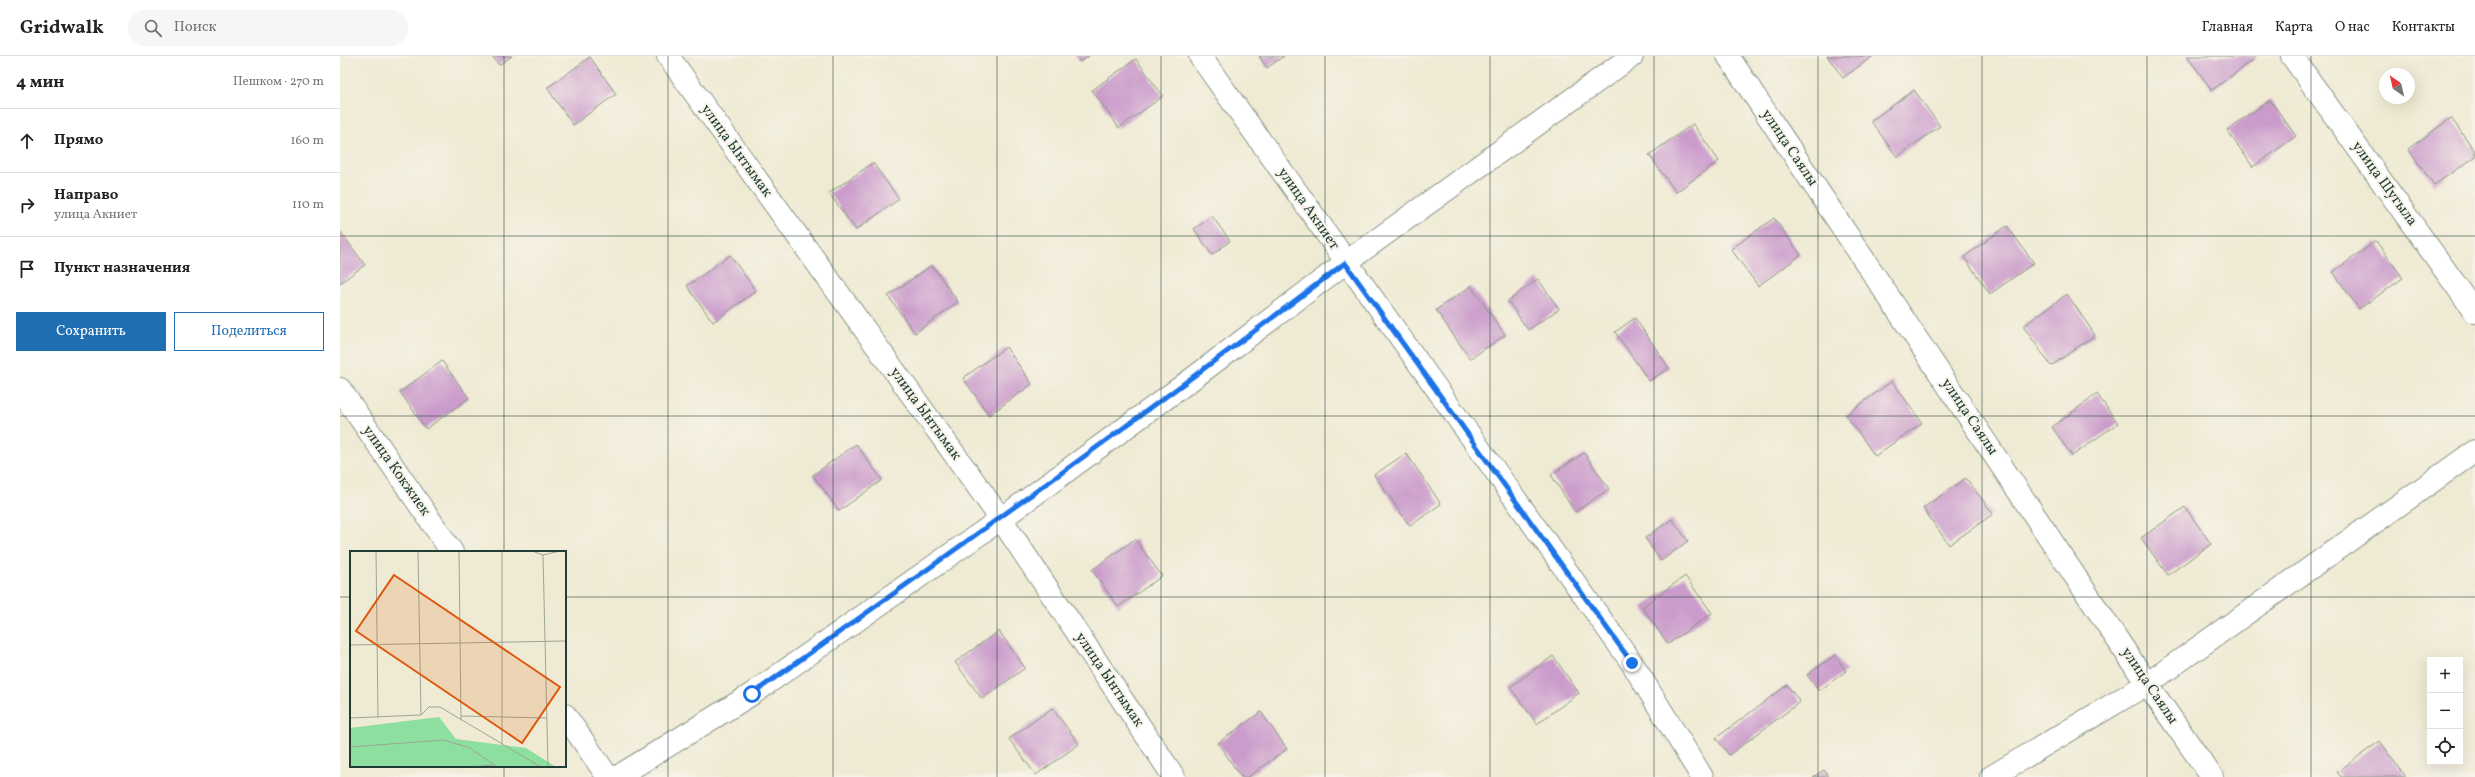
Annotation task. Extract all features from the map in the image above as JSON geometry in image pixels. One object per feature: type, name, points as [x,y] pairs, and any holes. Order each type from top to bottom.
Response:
[{"type":"street","name":"улица Ынтымак","points":[[668,56],[1001,519],[1174,777]]},
{"type":"street","name":"улица Акниет","points":[[1200,56],[1345,263],[1632,663],[1702,777]]},
{"type":"street","points":[[617,777],[752,694],[1001,519],[1192,379],[1345,263],[1632,56]]},
{"type":"street","name":"улица Саялы","points":[[1728,56],[2147,684],[2212,777]]},
{"type":"street","name":"улица Шугыла","points":[[2292,56],[2475,312]]},
{"type":"street","name":"улица Кокжиек","points":[[340,389],[451,551]]},
{"type":"street","points":[[1991,777],[2147,684],[2475,452]]},
{"type":"street","points":[[566,716],[608,777]]},
{"type":"building","points":[[492,56],[512,56],[499,65]]},
{"type":"building","points":[[1076,56],[1089,56],[1080,62]]},
{"type":"building","points":[[1259,56],[1284,56],[1267,68]]},
{"type":"building","points":[[1827,56],[1873,56],[1843,78]]},
{"type":"building","points":[[2187,56],[2253,56],[2255,59],[2212,90]]},
{"type":"building","points":[[590,57],[616,94],[573,125],[547,88]]},
{"type":"building","points":[[1136,59],[1163,96],[1119,128],[1092,90]]},
{"type":"building","points":[[1914,90],[1940,126],[1897,157],[1871,121]]},
{"type":"building","points":[[2270,100],[2296,136],[2253,167],[2227,130]]},
{"type":"building","points":[[2451,118],[2475,151],[2475,157],[2434,185],[2408,149]]},
{"type":"building","points":[[1693,124],[1719,161],[1676,192],[1649,155]]},
{"type":"building","points":[[873,163],[899,199],[856,230],[829,193]]},
{"type":"building","points":[[1212,216],[1230,241],[1212,255],[1194,229]]},
{"type":"building","points":[[1774,218],[1801,255],[1758,286],[1731,249]]},
{"type":"building","points":[[2007,226],[2034,263],[1990,294],[1964,257]]},
{"type":"building","points":[[340,231],[365,265],[340,283]]},
{"type":"building","points":[[2376,241],[2403,278],[2359,309],[2333,272]]},
{"type":"building","points":[[730,255],[756,291],[713,322],[687,286]]},
{"type":"building","points":[[932,265],[958,302],[915,333],[888,296]]},
{"type":"building","points":[[1538,279],[1559,309],[1528,330],[1508,301]]},
{"type":"building","points":[[1471,286],[1505,335],[1470,359],[1436,310]]},
{"type":"building","points":[[2067,294],[2095,335],[2051,366],[2023,326]]},
{"type":"building","points":[[1635,318],[1669,368],[1649,381],[1615,332]]},
{"type":"building","points":[[1006,347],[1032,384],[989,415],[963,378]]},
{"type":"building","points":[[442,361],[469,398],[426,429],[400,392]]},
{"type":"building","points":[[1892,381],[1922,423],[1875,456],[1846,415]]},
{"type":"building","points":[[2097,394],[2118,423],[2072,456],[2052,427]]},
{"type":"building","points":[[856,444],[882,480],[839,511],[813,475]]},
{"type":"building","points":[[1406,453],[1441,504],[1410,526],[1374,475]]},
{"type":"building","points":[[1584,453],[1609,489],[1575,512],[1551,475]]},
{"type":"building","points":[[1966,478],[1993,514],[1949,545],[1923,508]]},
{"type":"building","points":[[2185,507],[2211,544],[2168,575],[2141,538]]},
{"type":"building","points":[[1672,519],[1688,541],[1661,561],[1645,538]]},
{"type":"building","points":[[1135,539],[1162,576],[1118,607],[1092,570]]},
{"type":"building","points":[[1685,576],[1712,613],[1668,644],[1642,607]]},
{"type":"building","points":[[999,631],[1025,668],[982,699],[955,662]]},
{"type":"building","points":[[1835,655],[1846,671],[1819,691],[1807,675]]},
{"type":"building","points":[[1553,656],[1579,693],[1537,724],[1510,687]]},
{"type":"building","points":[[1787,685],[1800,702],[1729,755],[1716,738]]},
{"type":"building","points":[[1052,708],[1079,744],[1036,775],[1009,739]]},
{"type":"building","points":[[1261,712],[1287,749],[1248,777],[1241,777],[1218,743]]},
{"type":"building","points":[[2380,741],[2406,777],[2341,777],[2337,772]]},
{"type":"building","points":[[1824,770],[1829,777],[1813,777]]},
{"type":"route","points":[[752,694],[1001,519],[1192,379],[1345,263],[1632,663]]}]
